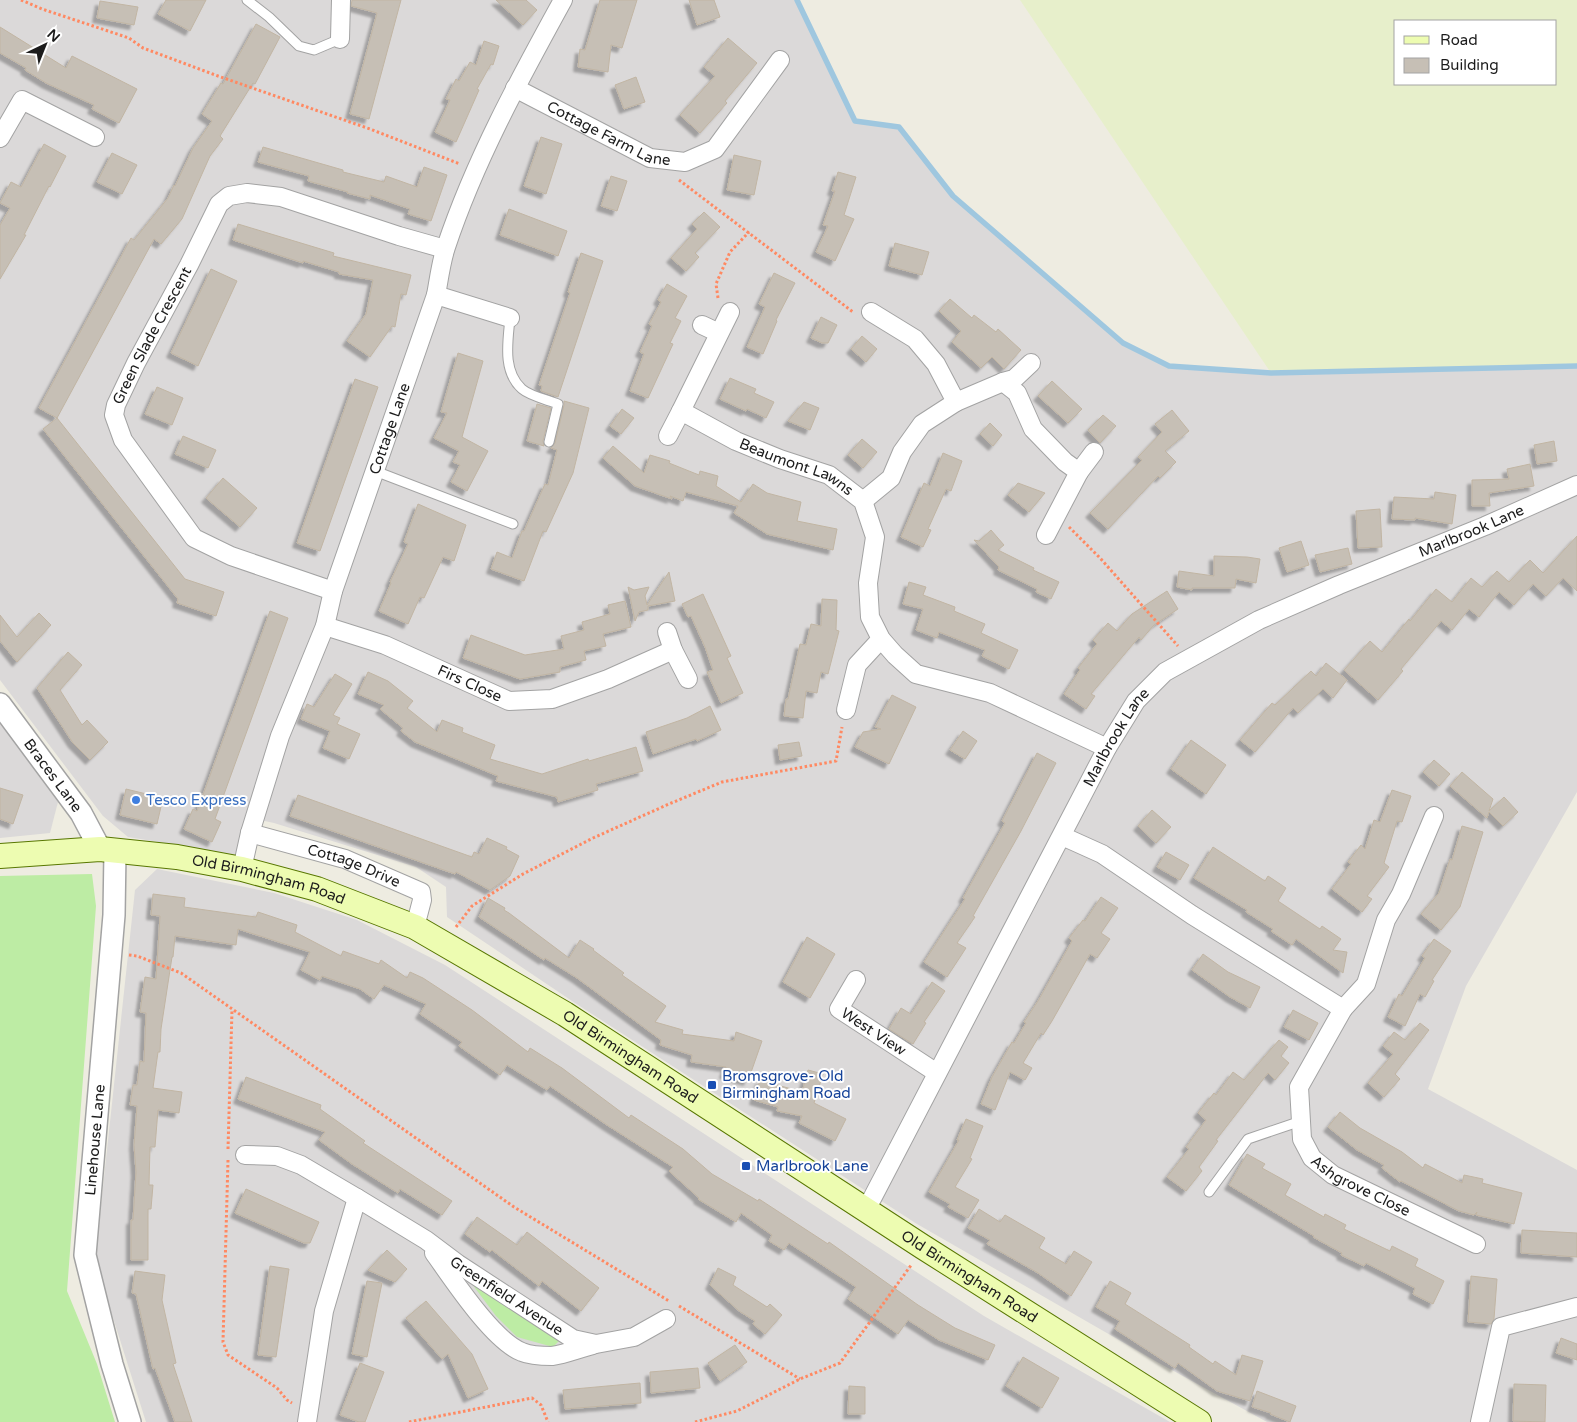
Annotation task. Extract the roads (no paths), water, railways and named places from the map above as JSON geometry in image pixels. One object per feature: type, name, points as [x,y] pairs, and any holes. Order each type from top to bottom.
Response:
[{"type":"main road","name":"Old Birmingham Road","points":[[0,856],[108,850],[177,857],[242,869],[317,889],[415,927],[564,1014],[923,1247],[1199,1422]]},
{"type":"street","points":[[340,39],[341,0]]},
{"type":"street","name":"Cottage Lane","points":[[242,869],[250,833],[280,736],[325,626],[333,591],[436,295],[445,249],[475,169],[515,88],[563,0]]},
{"type":"street","name":"Cottage Farm Lane","points":[[515,88],[650,158],[684,162],[715,149],[780,60]]},
{"type":"street","points":[[0,138],[22,100],[95,137]]},
{"type":"street","name":"Green Slade Crescent","points":[[333,591],[231,556],[194,538],[124,440],[114,415],[116,405],[219,204],[229,196],[247,193],[281,197],[399,236],[445,249]]},
{"type":"street","points":[[436,295],[510,318]]},
{"type":"street","points":[[668,436],[730,312]]},
{"type":"street","points":[[871,312],[915,339],[936,364],[956,402]]},
{"type":"street","points":[[702,325],[719,333]]},
{"type":"street","points":[[863,501],[891,478],[902,452],[922,424],[956,402],[1014,379],[1031,363]]},
{"type":"street","points":[[1003,382],[1016,393],[1033,429],[1066,462],[1079,472]]},
{"type":"street","name":"Beaumont Lawns","points":[[681,411],[736,440],[829,475],[863,501],[875,538],[868,582],[870,617],[882,639],[895,655],[916,674],[990,694],[1107,748]]},
{"type":"street","points":[[1046,535],[1079,472],[1094,452]]},
{"type":"street","name":"Marlbrook Lane","points":[[866,1210],[1107,748],[1136,701],[1165,672],[1188,661],[1259,620],[1339,585],[1485,526],[1577,485]]},
{"type":"street","name":"Firs Close","points":[[325,626],[385,645],[509,701],[552,699],[608,679],[673,650]]},
{"type":"street","points":[[667,632],[673,650],[688,679]]},
{"type":"street","points":[[846,710],[857,665],[882,639]]},
{"type":"street","name":"Braces Lane","points":[[0,704],[108,850]]},
{"type":"street","name":"Ashgrove Close","points":[[1434,816],[1401,894],[1386,920],[1366,984],[1343,1010],[1299,1087],[1302,1139],[1312,1158],[1333,1175],[1476,1244]]},
{"type":"street","name":"Cottage Drive","points":[[250,833],[345,859],[421,892],[422,900],[415,927]]},
{"type":"street","points":[[1062,836],[1102,854],[1192,915],[1343,1010]]},
{"type":"street","name":"Linehouse Lane","points":[[108,850],[114,915],[86,1255],[112,1364],[130,1422]]},
{"type":"street","name":"West View","points":[[856,980],[839,1009],[937,1073]]},
{"type":"street","name":"Greenfield Avenue","points":[[245,1155],[277,1156],[301,1165],[426,1240],[458,1264],[573,1339],[596,1344],[634,1337],[666,1319]]},
{"type":"street","points":[[308,1418],[324,1311],[358,1198]]},
{"type":"street","points":[[426,1240],[458,1288],[487,1323],[503,1340],[522,1352],[552,1356],[596,1344]]},
{"type":"street","points":[[1480,1422],[1501,1327],[1577,1307]]},
{"type":"lane","points":[[247,0],[269,17],[299,46],[314,50],[340,39]]},
{"type":"lane","points":[[510,318],[508,351],[511,375],[523,390],[558,404],[549,442]]},
{"type":"lane","points":[[375,471],[513,524]]},
{"type":"lane","points":[[1209,1192],[1248,1139],[1301,1121]]},
{"type":"waterway","points":[[797,0],[855,121],[899,127],[953,196],[1123,343],[1169,366],[1271,373],[1577,366]]},
{"type":"place","name":"Tesco Express","points":[[136,800]]},
{"type":"place","name":"Bromsgrove- Old Birmingham Road","points":[[712,1085]]},
{"type":"place","name":"Marlbrook Lane","points":[[746,1166]]}]
